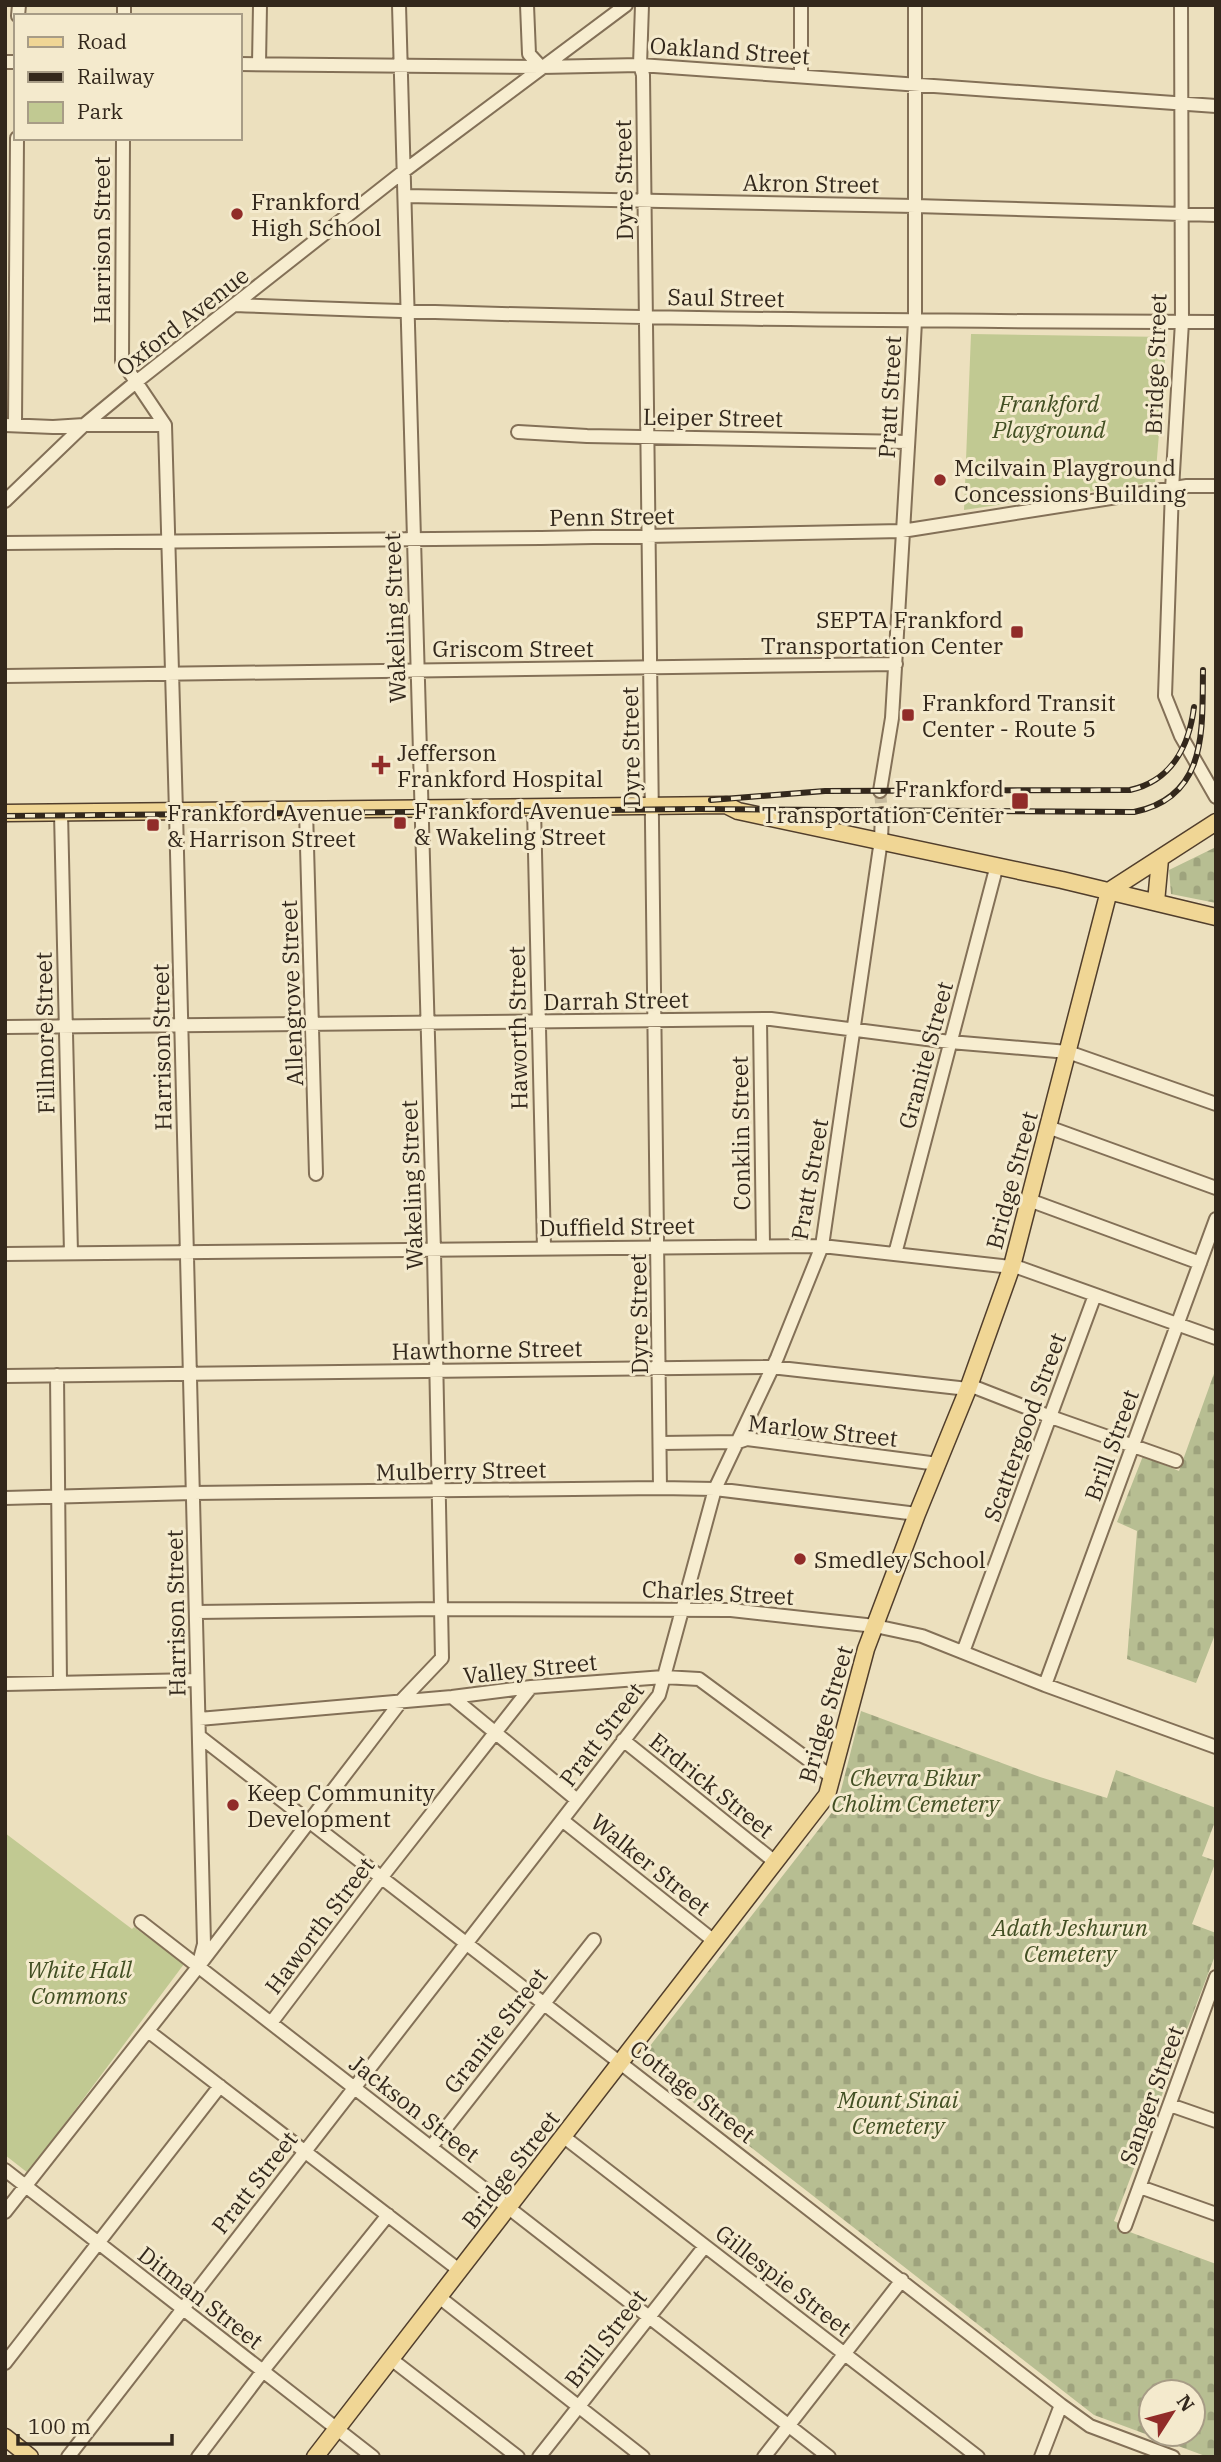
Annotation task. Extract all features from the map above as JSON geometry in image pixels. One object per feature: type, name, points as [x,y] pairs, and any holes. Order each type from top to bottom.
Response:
[{"type":"main road","points":[[5,813],[726,805],[738,811],[881,840],[1216,917]]},
{"type":"main road","points":[[1109,891],[1216,822]]},
{"type":"main road","points":[[1156,902],[1160,859]]},
{"type":"main road","name":"Bridge Street","points":[[315,2457],[827,1795],[849,1706],[875,1626],[1012,1266],[1109,891]]},
{"type":"main road","points":[[5,2437],[30,2457]]},
{"type":"street","points":[[259,64],[260,5]]},
{"type":"street","name":"Wakeling Street","points":[[5,2212],[198,1967],[402,1700],[442,1658],[434,1251],[399,5]]},
{"type":"street","points":[[527,5],[529,54],[541,67]]},
{"type":"street","name":"Oxford Avenue","points":[[5,500],[84,425],[136,382],[404,171],[626,5]]},
{"type":"street","name":"Dyre Street","points":[[642,5],[640,65],[643,75],[645,201],[660,1488]]},
{"type":"street","points":[[801,5],[801,76]]},
{"type":"street","name":"Pratt Street","points":[[880,791],[892,718],[915,321],[915,5]]},
{"type":"street","name":"Bridge Street","points":[[1181,5],[1182,322],[1172,489],[1165,696],[1181,736],[1216,797]]},
{"type":"street","name":"Oakland Street","points":[[242,64],[541,67],[640,65],[1216,106]]},
{"type":"street","points":[[17,140],[10,425],[53,428],[84,425],[164,425]]},
{"type":"street","name":"Harrison Street","points":[[123,140],[122,361],[164,425],[204,1944],[198,1967]]},
{"type":"street","name":"Akron Street","points":[[405,196],[1216,215]]},
{"type":"street","name":"Saul Street","points":[[236,305],[407,312],[915,321],[1216,322]]},
{"type":"street","name":"Leiper Street","points":[[519,432],[908,442]]},
{"type":"street","name":"Penn Street","points":[[5,543],[902,531],[1187,486],[1216,486]]},
{"type":"street","name":"Griscom Street","points":[[5,676],[896,664]]},
{"type":"street","name":"Haworth Street","points":[[534,808],[544,1248]]},
{"type":"street","name":"Allengrove Street","points":[[306,810],[316,1174]]},
{"type":"street","name":"Fillmore Street","points":[[61,813],[71,1253]]},
{"type":"street","name":"Pratt Street","points":[[68,2457],[659,1695],[715,1489],[777,1358],[822,1245],[881,840],[882,814]]},
{"type":"street","name":"Granite Street","points":[[895,1254],[997,866]]},
{"type":"street","name":"Darrah Street","points":[[5,1027],[313,1026],[772,1019],[950,1042],[1068,1052],[1216,1104]]},
{"type":"street","name":"Conklin Street","points":[[760,1020],[763,1245]]},
{"type":"street","points":[[1048,1127],[1216,1188]]},
{"type":"street","points":[[1029,1200],[1200,1263]]},
{"type":"street","name":"Brill Street","points":[[1045,1685],[1216,1219]]},
{"type":"street","name":"Duffield Street","points":[[5,1254],[822,1245],[1012,1266],[1216,1338]]},
{"type":"street","name":"Scattergood Street","points":[[964,1653],[1095,1295]]},
{"type":"street","name":"Hawthorne Street","points":[[5,1376],[771,1367],[968,1387],[1177,1461]]},
{"type":"street","points":[[57,1375],[60,1683]]},
{"type":"street","name":"Marlow Street","points":[[661,1443],[737,1442],[747,1439],[938,1464]]},
{"type":"street","name":"Mulberry Street","points":[[5,1498],[193,1493],[660,1488],[715,1489],[916,1514]]},
{"type":"street","name":"Charles Street","points":[[196,1612],[684,1609],[731,1610],[875,1626],[922,1636],[1045,1685],[1216,1747]]},
{"type":"street","name":"Valley Street","points":[[199,1719],[452,1697],[531,1687],[664,1677],[699,1679],[833,1778]]},
{"type":"street","points":[[5,1684],[196,1680]]},
{"type":"street","name":"Haworth Street","points":[[271,2023],[531,1687]]},
{"type":"street","name":"Walker Street","points":[[452,1697],[578,1800]]},
{"type":"street","name":"Cottage Street","points":[[199,1736],[1061,2405],[1090,2426],[1173,2457]]},
{"type":"street","name":"Erdrick Street","points":[[623,1740],[775,1861]]},
{"type":"street","name":"Walker Street","points":[[562,1820],[714,1941]]},
{"type":"street","name":"Jackson Street","points":[[141,1922],[829,2457]]},
{"type":"street","name":"Granite Street","points":[[431,2147],[594,1940]]},
{"type":"street","name":"Sanger Street","points":[[1125,2226],[1216,1977]]},
{"type":"street","points":[[1201,2016],[1216,2021]]},
{"type":"street","points":[[148,2031],[459,2270]]},
{"type":"street","points":[[5,2363],[220,2086]]},
{"type":"street","points":[[1170,2105],[1216,2121]]},
{"type":"street","name":"Gillespie Street","points":[[564,2137],[978,2457]]},
{"type":"street","name":"Ditman Street","points":[[5,2170],[373,2457]]},
{"type":"street","points":[[1140,2187],[1216,2214]]},
{"type":"street","points":[[198,2457],[388,2215]]},
{"type":"street","name":"Brill Street","points":[[539,2457],[705,2246]]},
{"type":"street","points":[[764,2457],[902,2280]]},
{"type":"street","points":[[439,2297],[643,2457]]},
{"type":"street","points":[[391,2358],[518,2457]]},
{"type":"street","points":[[1041,2457],[1061,2405]]},
{"type":"green space","name":"Frankford Playground","points":[[971,334],[1167,337],[1155,482],[964,510]]},
{"type":"green space","points":[[1216,847],[1216,903],[1171,894],[1169,870]]},
{"type":"green space","points":[[1216,1368],[1216,1632],[1196,1683],[1127,1659],[1137,1531],[1117,1522],[1143,1456],[1179,1471]]},
{"type":"green space","points":[[861,1711],[1040,1777],[1107,1798],[1116,1770],[1216,1808],[1216,1819],[1202,1856],[1216,1861],[1192,1924],[1216,1933],[1216,1953],[1114,2221],[1123,2225],[1119,2228],[1216,2264],[1216,2457],[1208,2457],[1184,2448],[1207,2448],[1207,2378],[1137,2378],[1137,2431],[1094,2415],[639,2060],[837,1806]]},
{"type":"green space","name":"White Hall Commons","points":[[5,1833],[132,1929],[134,1927],[184,1964],[28,2173],[5,2155]]},
{"type":"tunnel","points":[[880,791],[882,814]]},
{"type":"railway","points":[[5,816],[699,809],[1134,812],[1158,804],[1176,792],[1188,776],[1196,758],[1200,737],[1203,670]]},
{"type":"railway","points":[[711,800],[825,791],[1130,790],[1157,779],[1176,760],[1188,736],[1194,707]]},
{"type":"place","name":"Frankford High School","points":[[237,214]]},
{"type":"place","name":"Mcilvain Playground Concessions Building","points":[[940,480]]},
{"type":"place","name":"SEPTA Frankford Transportation Center","points":[[1017,632]]},
{"type":"place","name":"Frankford Transit Center - Route 5","points":[[908,715]]},
{"type":"place","name":"Jefferson Frankford Hospital","points":[[381,765]]},
{"type":"place","name":"Frankford Transportation Center","points":[[1020,801]]},
{"type":"place","name":"Frankford Avenue & Wakeling Street","points":[[400,823]]},
{"type":"place","name":"Frankford Avenue & Harrison Street","points":[[153,825]]},
{"type":"place","name":"Smedley School","points":[[800,1559]]},
{"type":"place","name":"Keep Community Development","points":[[233,1805]]},
{"type":"park label","name":"Chevra Bikur Cholim Cemetery","points":[[915,1790]]},
{"type":"park label","name":"Adath Jeshurun Cemetery","points":[[1070,1940]]},
{"type":"park label","name":"Mount Sinai Cemetery","points":[[898,2112]]}]
